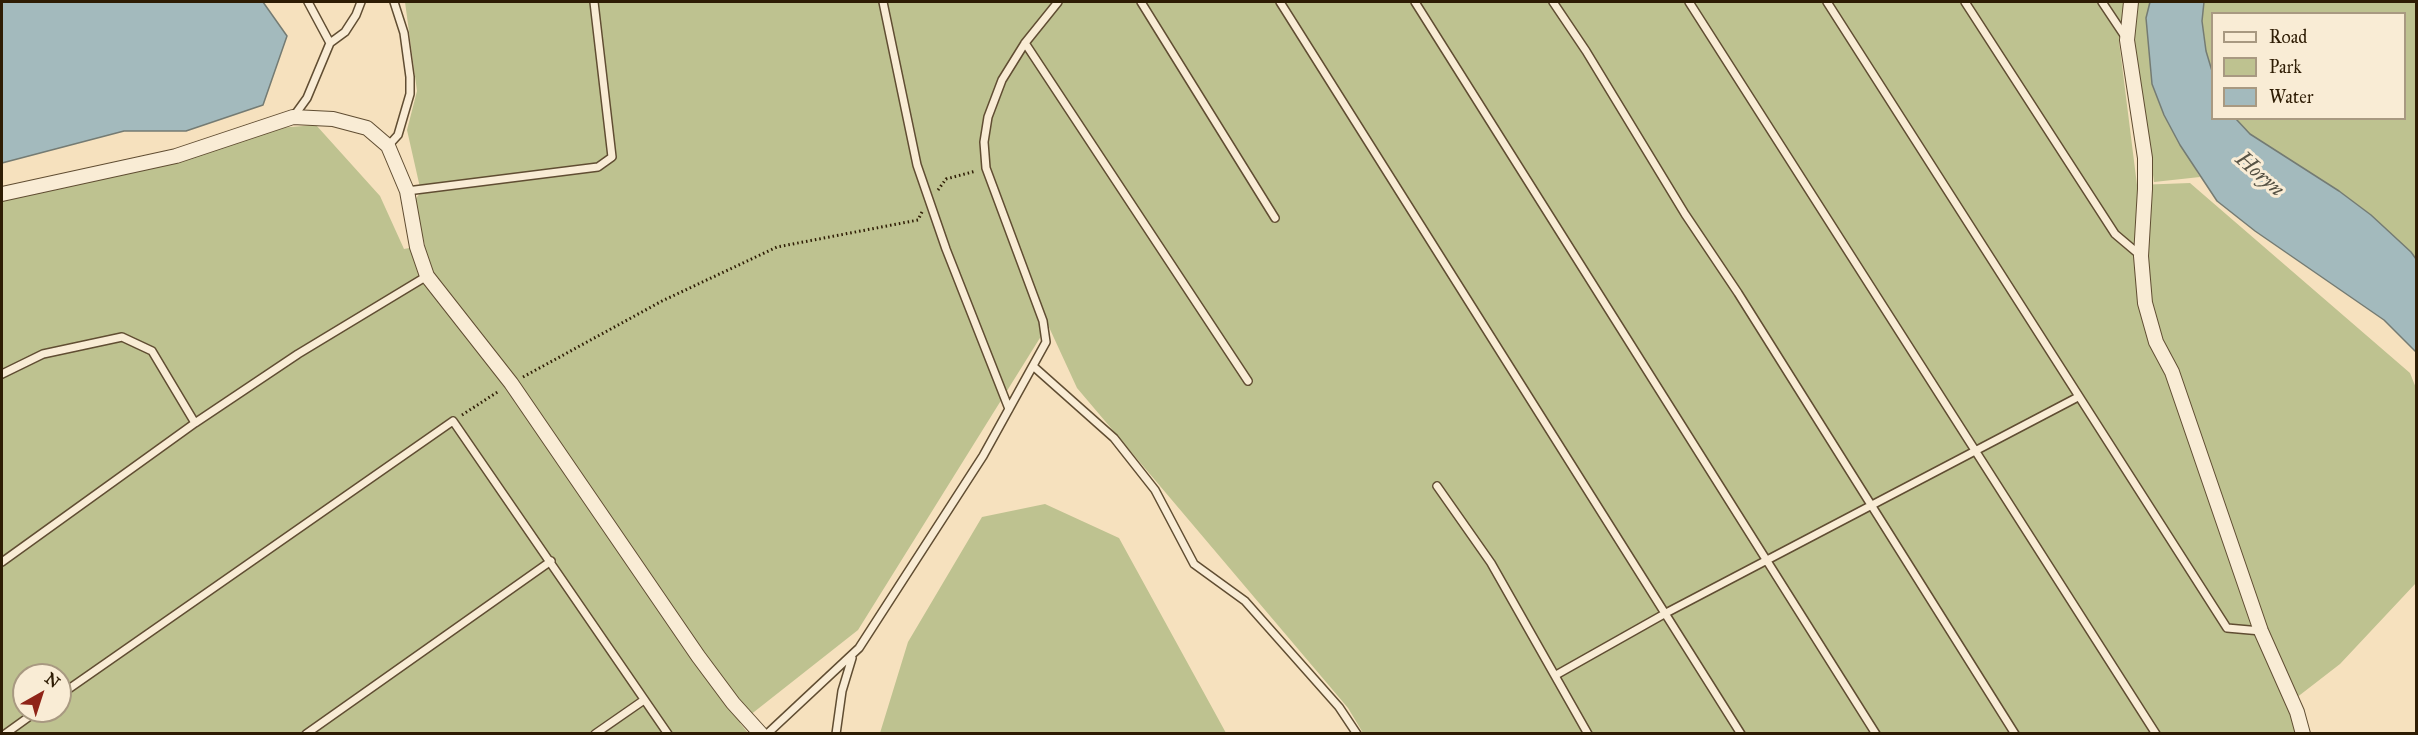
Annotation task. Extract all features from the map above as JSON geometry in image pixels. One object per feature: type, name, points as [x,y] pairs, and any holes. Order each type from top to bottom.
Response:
[{"type":"street","points":[[2131,2],[2127,40],[2145,158],[2141,256],[2145,303],[2156,342],[2172,372],[2261,631],[2297,712],[2303,734]]},
{"type":"street","points":[[2,194],[176,156],[294,117],[333,119],[367,128],[388,146],[407,191],[417,247],[427,276],[511,383],[698,656],[733,703],[761,734]]},
{"type":"lane","points":[[308,2],[330,43]]},
{"type":"lane","points":[[294,117],[307,98],[330,43],[345,32],[361,2]]},
{"type":"lane","points":[[388,146],[398,135],[410,94],[404,33],[394,2]]},
{"type":"lane","points":[[407,191],[598,167],[612,157],[594,2]]},
{"type":"lane","points":[[883,2],[917,165],[946,249],[1009,409]]},
{"type":"lane","points":[[767,734],[852,656],[983,456],[1046,342],[1044,321],[986,168],[984,142],[988,117],[1002,80],[1025,43],[1059,2]]},
{"type":"lane","points":[[1141,2],[1275,218]]},
{"type":"lane","points":[[1280,2],[1741,734]]},
{"type":"lane","points":[[1415,2],[1769,560],[1876,734]]},
{"type":"lane","points":[[1553,2],[2015,734]]},
{"type":"lane","points":[[1689,2],[2156,734]]},
{"type":"lane","points":[[1827,2],[2227,628],[2261,631]]},
{"type":"lane","points":[[1965,2],[2115,234],[2141,256]]},
{"type":"lane","points":[[2102,2],[2127,40]]},
{"type":"lane","points":[[1025,43],[1248,381]]},
{"type":"lane","points":[[2,562],[195,423],[298,354],[427,276]]},
{"type":"lane","points":[[2,374],[43,354],[123,337],[152,351],[195,423]]},
{"type":"lane","points":[[1034,366],[1114,438],[1155,490],[1194,564],[1245,601],[1339,707],[1357,734]]},
{"type":"lane","points":[[1556,675],[1666,613],[2078,397]]},
{"type":"lane","points":[[72,687],[453,422],[551,561],[668,734]]},
{"type":"lane","points":[[1437,486],[1491,563],[1588,734]]},
{"type":"lane","points":[[306,734],[551,561]]},
{"type":"lane","points":[[836,734],[842,691],[852,656]]},
{"type":"lane","points":[[595,734],[644,700]]},
{"type":"lane","points":[[5,734],[20,723]]},
{"type":"path","points":[[453,422],[511,383],[662,301],[777,247],[918,220],[929,200],[946,179],[986,168]]},
{"type":"green space","points":[[405,2],[2125,2],[2119,41],[2137,185],[2190,183],[2410,373],[2416,388],[2416,583],[2340,664],[2287,705],[2296,733],[1363,733],[1348,708],[1077,388],[1048,325],[858,630],[740,723],[748,733],[2,733],[2,201],[178,163],[278,128],[316,125],[380,196],[404,249],[425,245],[413,202],[421,192],[407,130],[417,91]]},
{"type":"green space","points":[[2138,2],[2150,2],[2146,18],[2152,84],[2164,115],[2200,177],[2154,182],[2134,39]]},
{"type":"green space","points":[[2204,2],[2416,2],[2416,259],[2371,215],[2339,191],[2249,134],[2237,120],[2406,120],[2406,12],[2211,12],[2211,68],[2202,21]]},
{"type":"green space","points":[[1045,504],[1119,538],[1226,733],[880,733],[908,642],[982,517]]},
{"type":"water","points":[[2,2],[263,2],[287,36],[263,105],[186,131],[124,131],[2,163]]},
{"type":"water","name":"Horyn","points":[[2150,2],[2204,2],[2202,21],[2211,68],[2211,120],[2237,120],[2250,134],[2339,191],[2371,215],[2411,252],[2416,259],[2416,352],[2384,320],[2255,231],[2217,201],[2180,145],[2164,115],[2152,84],[2146,18]]}]
